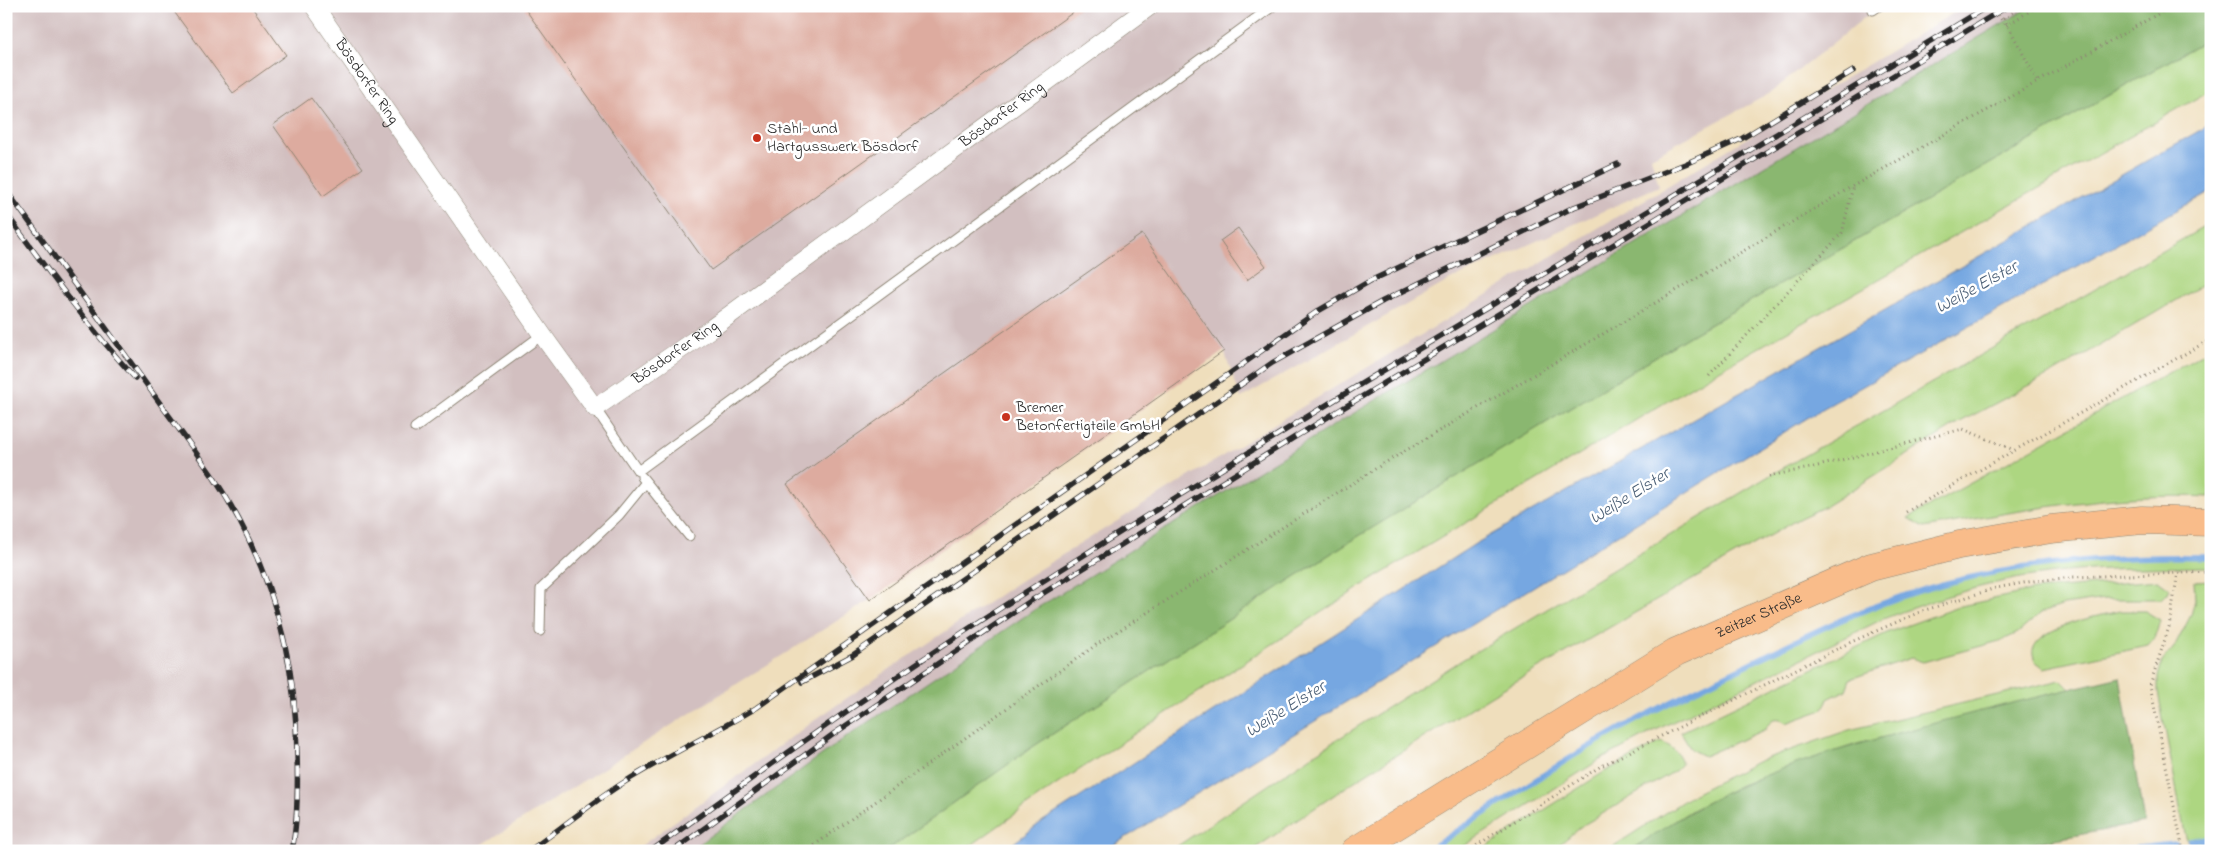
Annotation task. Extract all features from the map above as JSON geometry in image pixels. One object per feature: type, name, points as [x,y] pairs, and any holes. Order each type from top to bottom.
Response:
[{"type":"main road","name":"Zeitzer Straße","points":[[1355,851],[1676,652],[1870,567],[1959,545],[2051,529],[2142,520],[2211,522]]},
{"type":"street","name":"Bösdorfer Ring","points":[[314,6],[542,335],[596,408],[712,328],[1150,6]]},
{"type":"lane","points":[[638,472],[1273,6]]},
{"type":"lane","points":[[415,428],[542,335]]},
{"type":"lane","points":[[596,408],[638,472],[689,536]]},
{"type":"lane","points":[[540,631],[541,589],[619,515],[646,482]]},
{"type":"path","points":[[1993,6],[2005,26],[2038,6]]},
{"type":"path","points":[[806,851],[1096,645],[1383,464],[1853,186],[2172,6]]},
{"type":"path","points":[[2017,10],[2004,18],[2038,82]]},
{"type":"path","points":[[1709,376],[1842,233],[1853,186]]},
{"type":"path","points":[[1906,512],[2211,339]]},
{"type":"path","points":[[1769,476],[1810,468],[1963,429],[2015,450]]},
{"type":"path","points":[[2178,572],[2169,627],[2150,685],[2183,851]]},
{"type":"path","points":[[1468,851],[1601,766],[1842,646],[1958,598],[2034,581],[2073,577],[2211,572]]},
{"type":"shaded area","points":[[6,6],[1879,6],[1769,94],[1651,157],[1659,186],[1450,280],[1241,398],[1224,351],[870,600],[472,851],[6,851]]},
{"type":"shaded area","points":[[1965,6],[2031,6],[1301,445],[1034,610],[841,741],[689,851],[634,851],[822,715],[1017,583],[1284,418]]},
{"type":"green space","points":[[2031,6],[2211,6],[2211,37],[1686,338],[1344,545],[1031,748],[886,851],[689,851],[841,741],[1034,610],[1301,445]]},
{"type":"green space","points":[[2211,37],[2211,90],[1709,376],[1368,582],[1056,785],[963,851],[886,851],[1031,748],[1344,545],[1686,338]]},
{"type":"green space","points":[[2211,223],[2211,280],[2053,373],[1960,422],[1826,506],[1800,518],[1492,695],[1358,779],[1251,851],[1170,851],[1313,755],[1462,660],[1769,476]]},
{"type":"green space","points":[[2211,349],[2211,497],[2138,497],[2102,500],[2031,509],[1924,528],[1908,518]]},
{"type":"green space","points":[[2211,557],[2211,567],[2099,569],[2013,579],[1957,593],[1901,612],[1883,619],[1656,730],[1598,761],[1456,851],[1427,851],[1545,774],[1624,727],[1794,642],[1869,608],[1921,590],[1979,575],[2012,569],[2111,559]]},
{"type":"green space","points":[[2158,580],[2169,588],[2161,599],[2105,599],[2064,605],[2041,613],[2018,633],[2003,640],[1923,662],[1911,658],[1850,679],[1846,690],[1828,699],[1822,710],[1786,723],[1774,720],[1766,729],[1704,756],[1692,750],[1681,732],[1889,632],[1961,606],[2035,590]]},
{"type":"green space","points":[[2211,580],[2211,849],[2191,849],[2185,834],[2158,692],[2158,677],[2162,662],[2175,646],[2191,615],[2195,600],[2194,581]]},
{"type":"green space","points":[[2120,611],[2145,611],[2160,620],[2155,638],[2148,646],[2044,668],[2035,661],[2033,650],[2046,634],[2071,623]]},
{"type":"green space","points":[[2120,677],[2144,823],[2039,842],[2003,851],[1629,851],[1670,824],[1712,800],[1761,777],[1802,762],[1933,724]]},
{"type":"green space","points":[[2061,680],[2070,689],[1857,744],[1741,785],[1692,810],[1629,851],[1606,851],[1694,794],[1759,761],[1849,730]]},
{"type":"green space","points":[[1661,742],[1672,748],[1679,756],[1682,764],[1675,771],[1580,827],[1552,851],[1480,851],[1604,772]]},
{"type":"water","name":"Weiße Elster","points":[[2211,124],[2211,191],[1822,409],[1104,851],[1003,851],[1043,821],[1475,544]]},
{"type":"building","points":[[170,6],[251,6],[286,55],[233,93]]},
{"type":"building","name":"Stahl- und Hartgusswerk Bösdorf","points":[[523,6],[1082,6],[711,270]]},
{"type":"building","points":[[311,98],[363,168],[323,196],[273,125]]},
{"type":"building","points":[[1238,228],[1266,266],[1247,280],[1220,241]]},
{"type":"building","name":"Bremer Betonfertigteile GmbH","points":[[1142,234],[1224,351],[870,600],[787,484]]},
{"type":"waterway","points":[[1427,851],[1545,774],[1624,727],[1794,642],[1869,608],[1921,590],[1979,575],[2012,569],[2111,559],[2211,557]]},
{"type":"waterway","points":[[2190,841],[2211,837]]},
{"type":"waterway","points":[[2202,839],[2204,851]]},
{"type":"waterway","points":[[2111,851],[2175,844]]},
{"type":"railway","points":[[651,851],[882,687],[1024,593],[1384,370],[1988,6]]},
{"type":"railway","points":[[673,851],[835,733],[1029,602],[1295,437],[2008,6]]},
{"type":"railway","points":[[802,682],[853,655],[1272,363],[1383,301],[1574,207],[1685,164],[1741,139],[1853,71]]},
{"type":"railway","points":[[529,851],[623,783],[756,708],[1318,311],[1370,281],[1618,164]]},
{"type":"railway","points":[[6,190],[214,478],[250,542],[276,610],[285,644],[291,680],[295,716],[297,777],[292,851]]},
{"type":"railway","points":[[6,213],[84,318],[135,378]]},
{"type":"place","name":"Stahl- und Hartgusswerk Bösdorf","points":[[757,138]]},
{"type":"place","name":"Bremer Betonfertigteile GmbH","points":[[1006,417]]}]
